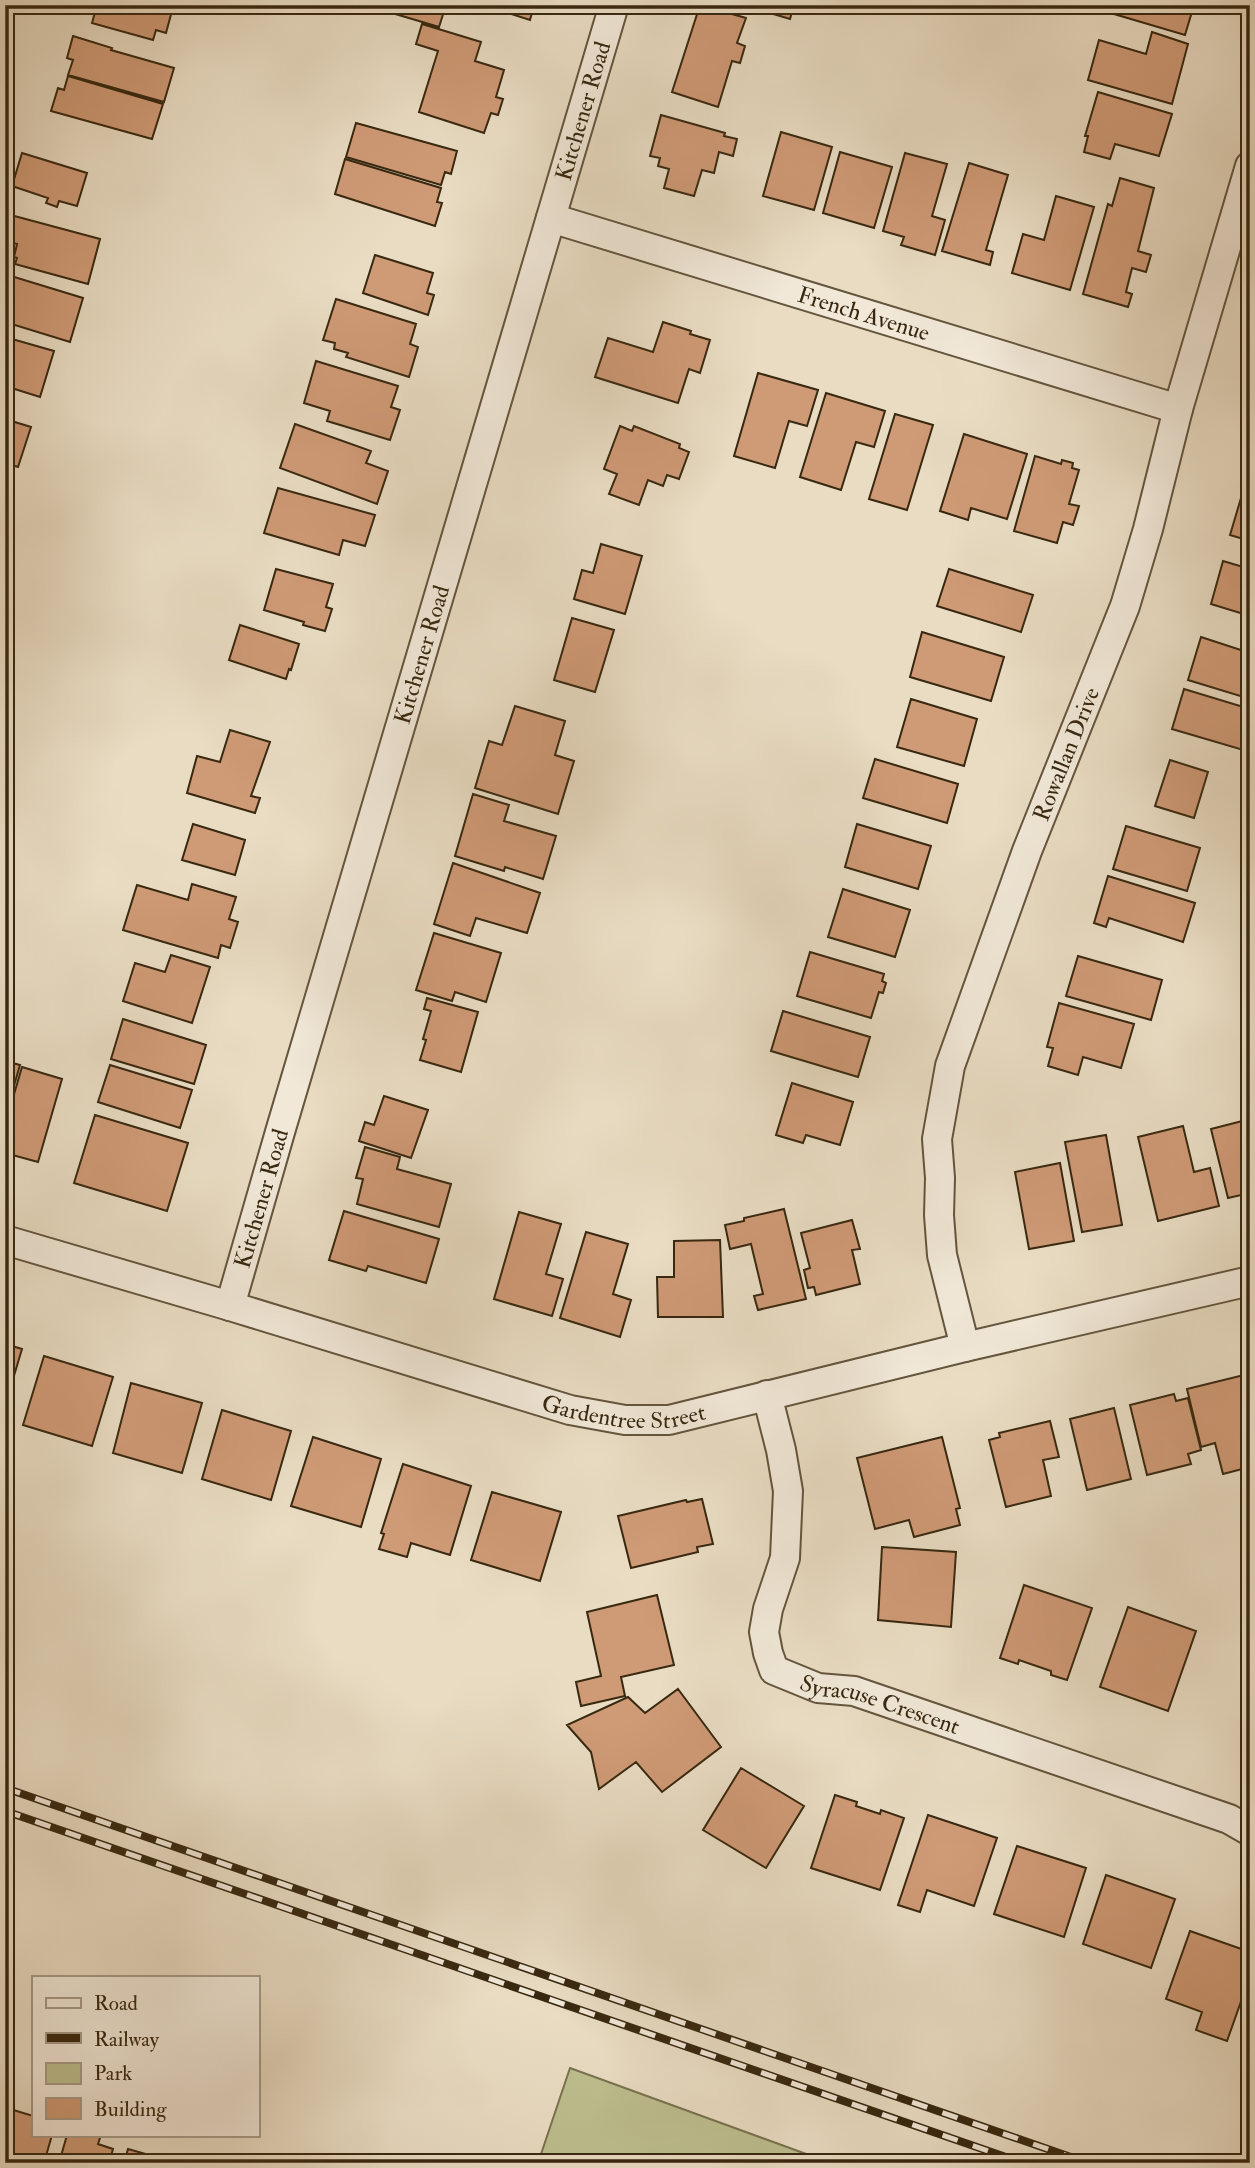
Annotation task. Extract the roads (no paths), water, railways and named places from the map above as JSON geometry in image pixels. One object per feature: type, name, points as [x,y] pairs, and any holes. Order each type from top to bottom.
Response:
[{"type":"street","name":"Kitchener Road","points":[[230,1306],[614,5]]},
{"type":"street","name":"Rowallan Drive","points":[[965,1347],[942,1255],[939,1215],[937,1139],[950,1066],[1027,851],[1125,606],[1148,529],[1178,409],[1250,166]]},
{"type":"street","name":"French Avenue","points":[[551,218],[1178,409]]},
{"type":"street","name":"Gardentree Street","points":[[5,1240],[570,1410],[625,1420],[669,1420],[965,1347],[1250,1281]]},
{"type":"street","name":"Syracuse Crescent","points":[[767,1395],[788,1491],[785,1558],[768,1609],[764,1632],[774,1670],[818,1688],[854,1691],[867,1695],[1229,1819],[1250,1831]]},
{"type":"railway","points":[[5,1788],[1088,2163]]},
{"type":"railway","points":[[5,1811],[1023,2163]]}]
